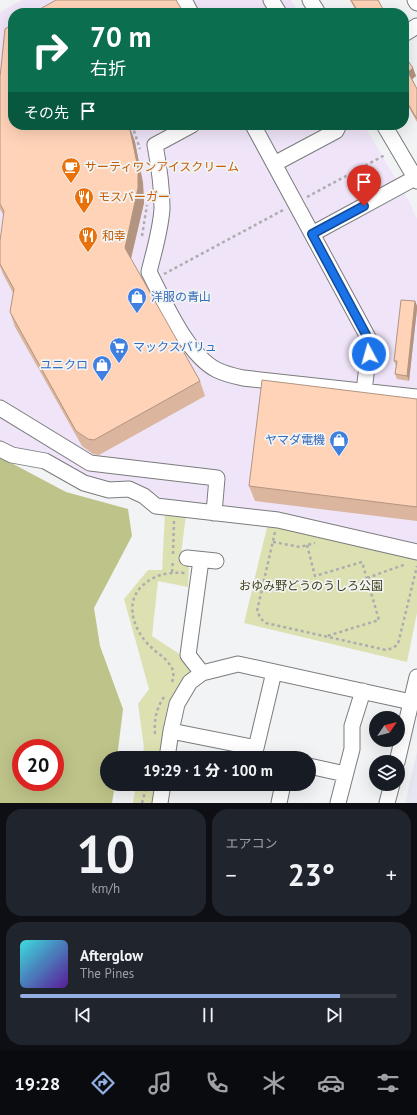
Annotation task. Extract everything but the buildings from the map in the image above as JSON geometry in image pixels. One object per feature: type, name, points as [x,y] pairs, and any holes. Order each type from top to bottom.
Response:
[{"type":"street","points":[[183,130],[155,146],[161,177],[162,209],[149,272],[185,339],[200,358],[216,370],[227,374],[320,393],[364,391],[417,397]]},
{"type":"street","points":[[256,130],[370,342],[364,391]]},
{"type":"street","points":[[274,164],[336,130]]},
{"type":"street","points":[[312,234],[416,179],[387,130]]},
{"type":"street","points":[[0,408],[90,463],[217,478],[214,512]]},
{"type":"street","points":[[0,449],[12,455],[45,461],[84,484],[109,490],[129,489],[144,496],[156,506],[278,520],[412,558]]},
{"type":"street","points":[[201,563],[188,655],[202,673]]},
{"type":"street","points":[[168,751],[177,704],[190,682],[202,673],[238,664],[411,702]]},
{"type":"street","points":[[171,731],[256,748],[274,672]]},
{"type":"street","points":[[399,755],[417,678]]},
{"type":"street","points":[[338,803],[352,749],[352,726],[363,691]]},
{"type":"street","points":[[316,768],[345,774]]},
{"type":"street","points":[[160,803],[162,791]]},
{"type":"street","points":[[279,803],[282,791]]},
{"type":"street","points":[[387,803],[390,791]]},
{"type":"path","points":[[134,130],[141,156]]},
{"type":"path","points":[[153,280],[385,155]]},
{"type":"path","points":[[142,238],[147,202]]},
{"type":"path","points":[[172,572],[175,508]]},
{"type":"path","points":[[278,520],[257,611],[261,619],[266,623],[386,650],[393,648],[398,644],[417,566]]},
{"type":"path","points":[[307,545],[315,576],[362,562],[380,620],[326,636]]},
{"type":"path","points":[[367,578],[412,558]]},
{"type":"path","points":[[170,687],[173,677],[171,666],[167,660],[151,647],[140,634],[132,613],[134,599],[137,591],[152,578],[201,563]]},
{"type":"path","points":[[155,735],[156,712],[167,692]]},
{"type":"path","points":[[142,803],[145,791]]},
{"type":"shaded area","points":[[22,0],[291,0],[296,8],[8,8],[8,130],[367,130],[410,203],[417,219],[417,546],[156,498],[146,489],[130,481],[107,483],[82,476],[47,454],[12,447],[0,441],[0,12]]},
{"type":"shaded area","points":[[417,752],[417,803],[405,803]]},
{"type":"green space","points":[[0,457],[66,492],[128,509],[132,536],[94,608],[100,646],[123,709],[118,751],[100,751],[100,791],[114,791],[112,803],[0,803]]},
{"type":"green space","points":[[165,513],[186,515],[180,562],[186,563],[189,568],[188,587],[158,581],[152,636],[178,653],[191,670],[174,694],[167,713],[162,751],[143,751],[138,704],[149,689],[124,599],[148,570],[162,570]]},
{"type":"green space","name":"おゆみ野どうのうしろ公園","points":[[268,523],[417,560],[417,613],[407,662],[244,623]]},
{"type":"green space","points":[[135,791],[157,791],[155,803],[133,803]]},
{"type":"place","name":"サーティワンアイスクリーム","points":[[71,184]]},
{"type":"place","name":"モスバーガー","points":[[84,214]]},
{"type":"place","name":"和幸","points":[[88,253]]},
{"type":"place","name":"洋服の青山","points":[[137,314]]},
{"type":"place","name":"マックスバリュ","points":[[119,364]]},
{"type":"place","name":"ユニクロ","points":[[102,382]]},
{"type":"place","name":"ヤマダ電機","points":[[339,457]]},
{"type":"route","points":[[364,206],[312,234],[370,342],[369,354]]}]
